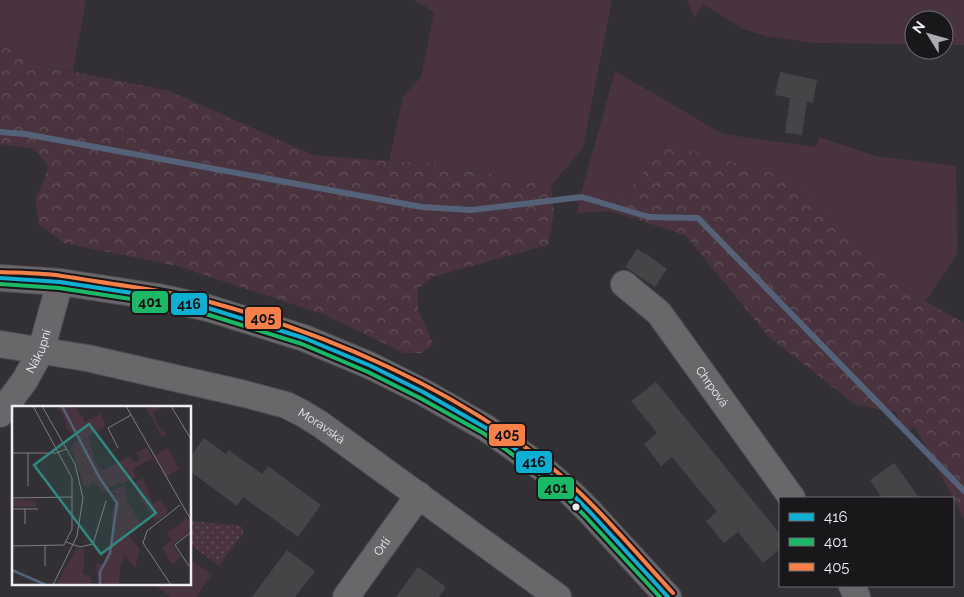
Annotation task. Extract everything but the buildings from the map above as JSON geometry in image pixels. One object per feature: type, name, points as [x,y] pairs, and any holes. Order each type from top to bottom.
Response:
[{"type":"street","points":[[0,278],[60,282],[158,296],[208,308],[304,338],[371,366],[423,392],[486,428],[542,468],[580,502],[668,597]]},
{"type":"street","name":"Nákupní","points":[[0,414],[25,380],[41,351],[60,282]]},
{"type":"street","name":"Chrpová","points":[[624,284],[659,313],[791,497]]},
{"type":"street","name":"Moravská","points":[[0,344],[128,366],[245,394],[286,405],[302,412],[558,597]]},
{"type":"street","name":"Orlí","points":[[346,597],[419,495]]},
{"type":"green space","points":[[0,0],[86,0],[73,71],[30,63],[0,42]]},
{"type":"green space","points":[[414,0],[612,0],[583,148],[551,186],[447,164],[389,161],[403,96],[421,77],[434,12]]},
{"type":"green space","points":[[687,0],[964,0],[964,45],[954,45],[954,10],[904,10],[904,44],[814,43],[766,36],[743,29],[703,4],[694,18]]},
{"type":"green space","points":[[0,42],[30,63],[170,91],[313,155],[447,164],[551,186],[554,214],[548,245],[432,277],[418,289],[418,309],[433,344],[422,353],[404,353],[325,315],[177,266],[64,243],[39,225],[35,200],[49,167],[34,149],[0,144]]},
{"type":"green space","points":[[615,71],[723,134],[816,147],[819,137],[876,156],[956,166],[958,253],[926,301],[899,286],[903,281],[667,144],[611,211],[577,213]]},
{"type":"green space","points":[[667,144],[793,179],[903,281],[899,286],[964,323],[964,519],[954,497],[952,497],[915,427],[904,433],[896,412],[856,405],[769,337],[685,235],[611,211]]},
{"type":"green space","points":[[191,521],[241,526],[243,533],[219,566],[191,545]]},
{"type":"green space","points":[[191,560],[212,575],[196,597],[171,597],[153,584],[191,584]]},
{"type":"waterway","points":[[0,132],[25,134],[422,207],[471,210],[582,197],[649,217],[698,218],[964,491]]},
{"type":"transit line","name":"405","points":[[0,272],[62,276],[200,299],[299,330],[386,366],[470,410],[546,463],[612,525],[673,593]]},
{"type":"transit line","name":"416","points":[[0,278],[60,282],[158,297],[208,308],[304,338],[371,366],[423,392],[486,428],[542,468],[590,512],[668,597]]},
{"type":"transit line","name":"401","points":[[0,284],[59,288],[157,303],[206,314],[302,344],[368,372],[483,433],[538,473],[585,516],[660,597]]}]
